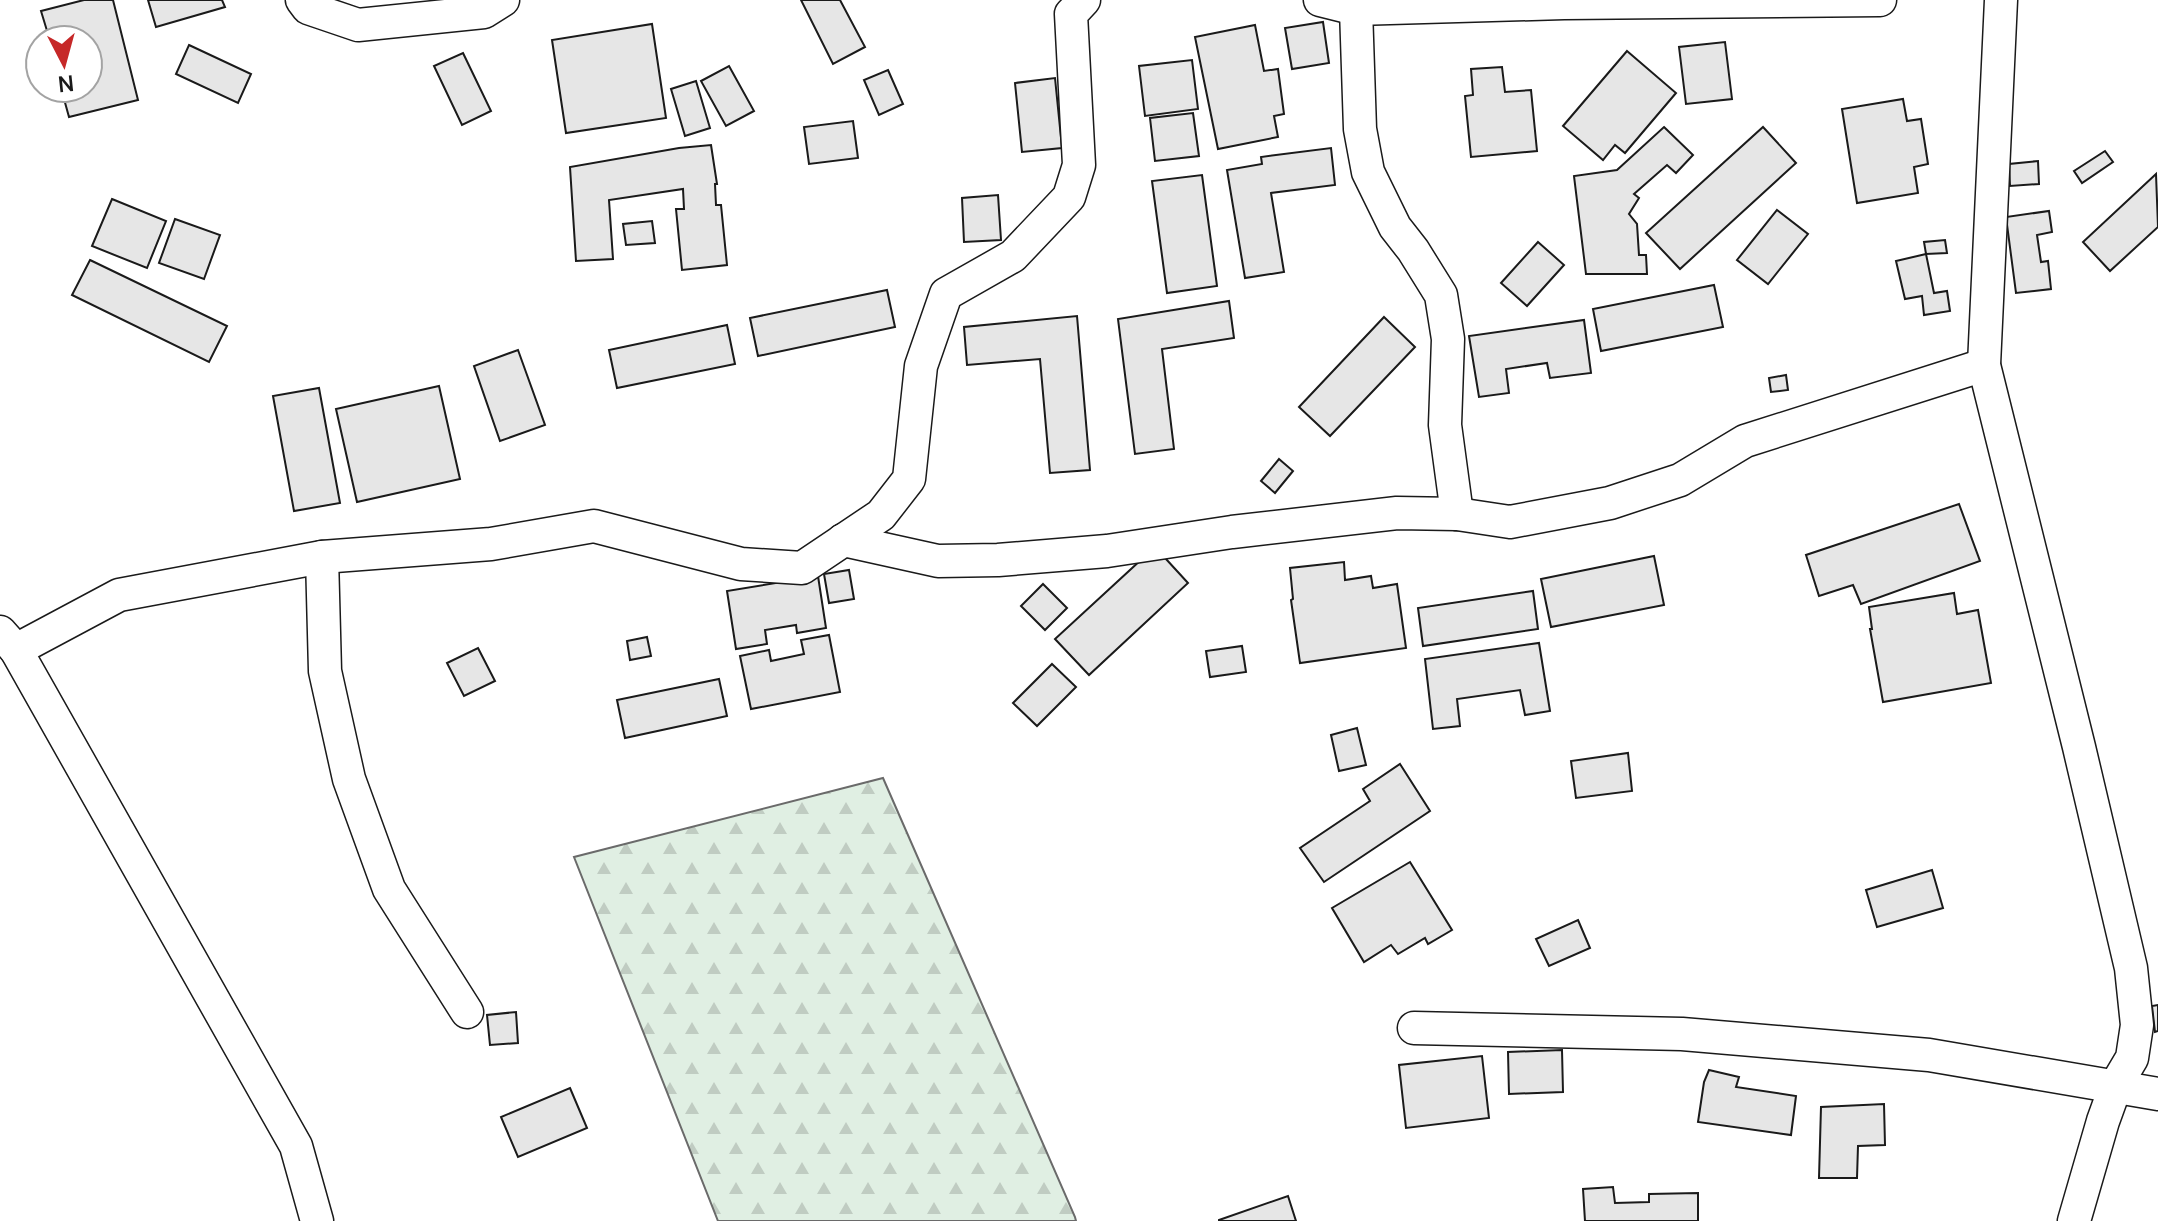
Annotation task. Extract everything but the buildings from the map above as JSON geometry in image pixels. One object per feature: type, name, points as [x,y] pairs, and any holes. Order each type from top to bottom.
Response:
[{"type":"street","points":[[302,0],[308,8],[358,25],[484,12],[503,0]]},
{"type":"street","points":[[317,1221],[296,1146],[8,641],[119,595],[322,557],[491,544],[594,526],[741,564],[802,568],[881,515],[909,479],[921,366],[946,294],[1013,256],[1069,197],[1079,165],[1071,14],[1084,0]]},
{"type":"street","points":[[1320,0],[1356,9],[1564,3],[1880,0]]},
{"type":"street","points":[[2001,0],[1984,365],[2131,968],[2137,1025],[2132,1058],[2116,1085],[2074,1221]]},
{"type":"street","points":[[1356,9],[1360,129],[1368,172],[1395,227],[1441,295],[1448,339],[1445,425],[1457,514]]},
{"type":"street","points":[[843,540],[938,561],[998,560],[1107,551],[1232,532],[1397,513],[1457,514],[1510,522],[1610,503],[1680,480],[1745,441],[1984,365]]},
{"type":"street","points":[[322,557],[325,671],[349,779],[389,889],[467,1012]]},
{"type":"street","points":[[1414,1028],[1682,1034],[1929,1055],[2158,1094]]},
{"type":"green space","points":[[883,778],[1076,1221],[718,1221],[574,857]]}]
